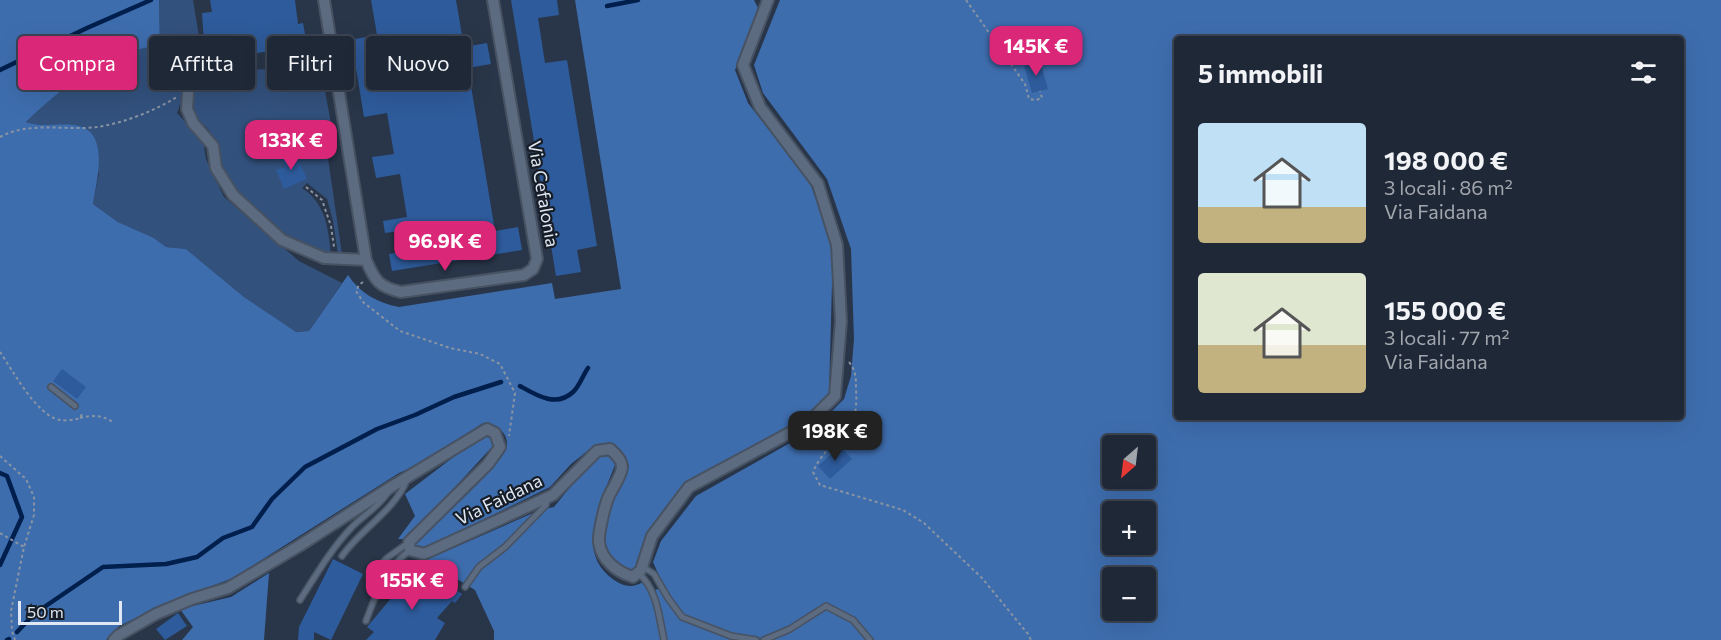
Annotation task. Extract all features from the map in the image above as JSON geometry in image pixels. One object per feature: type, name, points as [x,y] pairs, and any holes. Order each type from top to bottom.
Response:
[{"type":"street","name":"Via Cefalonia","points":[[324,0],[366,260],[373,276],[384,288],[401,292],[524,275],[533,269],[537,259],[493,0]]},
{"type":"street","points":[[640,569],[652,536],[689,487],[808,423],[836,396],[841,321],[837,245],[818,184],[760,107],[742,65],[768,0]]},
{"type":"street","points":[[188,90],[187,109],[193,123],[213,146],[216,168],[232,195],[282,240],[324,258],[366,260]]},
{"type":"street","points":[[114,640],[156,614],[192,599],[228,588],[484,430],[488,429],[495,433],[500,447]]},
{"type":"street","name":"Via Faidana","points":[[500,447],[488,464],[410,546],[424,554],[553,495],[597,451],[610,449],[622,465],[607,501],[599,542],[608,562],[625,575],[633,577],[640,569]]},
{"type":"lane","points":[[51,387],[75,406]]},
{"type":"lane","points":[[342,556],[352,541],[384,513],[403,491],[409,476]]},
{"type":"lane","points":[[300,600],[336,544],[354,525],[382,502],[391,487]]},
{"type":"lane","points":[[465,587],[479,567],[506,547],[546,505],[548,497]]},
{"type":"lane","points":[[375,571],[387,558],[410,546]]},
{"type":"lane","points":[[366,621],[387,572],[410,546]]},
{"type":"lane","points":[[640,569],[652,591],[664,640]]},
{"type":"lane","points":[[640,569],[654,574],[682,617],[731,636],[756,640]]},
{"type":"lane","points":[[764,640],[790,629],[826,606],[853,620],[870,640]]},
{"type":"path","points":[[966,0],[1025,84],[1029,99],[1042,98],[1040,91]]},
{"type":"path","points":[[0,138],[11,131],[26,129],[97,127],[144,114],[176,98],[182,90]]},
{"type":"path","points":[[306,187],[322,200],[326,209],[331,226],[335,258]]},
{"type":"path","points":[[359,285],[356,291],[363,302],[400,331],[450,348],[480,354],[500,364],[514,393],[511,431],[506,442],[500,447]]},
{"type":"path","points":[[839,351],[855,369],[858,406],[849,428],[838,442],[819,457],[813,472],[820,485],[903,510],[924,523],[982,578],[1031,640]]},
{"type":"path","points":[[0,352],[46,413],[60,420],[95,416],[113,422]]},
{"type":"path","points":[[75,406],[81,410],[80,418]]},
{"type":"path","points":[[849,428],[859,429],[862,420],[855,417]]},
{"type":"path","points":[[0,456],[26,478],[34,497],[34,515],[24,547],[11,611],[15,640]]},
{"type":"path","points":[[0,533],[24,547]]},
{"type":"shaded area","points":[[0,0],[159,0],[160,36],[149,36],[149,47],[137,50],[137,36],[18,36],[18,90],[62,90],[26,122],[85,128],[93,135],[99,156],[93,204],[118,222],[154,238],[166,247],[186,249],[244,297],[296,332],[309,331],[348,275],[370,296],[383,303],[399,307],[552,283],[555,299],[621,289],[575,0],[754,0],[758,8],[735,70],[748,103],[810,183],[833,246],[829,393],[807,418],[686,484],[633,571],[626,569],[611,558],[605,543],[608,516],[629,466],[626,457],[617,447],[604,443],[595,445],[571,464],[550,487],[423,549],[418,548],[415,545],[418,540],[482,479],[503,454],[507,446],[506,436],[497,427],[483,423],[422,463],[399,473],[233,578],[174,600],[119,626],[106,640],[0,640]]},
{"type":"shaded area","points":[[159,0],[193,0],[199,36],[160,36]]},
{"type":"shaded area","points":[[780,0],[1721,0],[1721,640],[494,640],[494,631],[475,590],[426,560],[540,510],[554,507],[588,465],[603,453],[616,462],[594,524],[595,555],[601,568],[621,584],[632,586],[643,582],[649,592],[664,587],[653,562],[661,541],[696,496],[813,430],[844,399],[851,376],[854,339],[851,249],[827,179],[763,93],[754,65]]},
{"type":"shaded area","points":[[149,47],[149,90],[184,90],[177,113],[203,141],[206,159],[224,197],[299,261],[342,283],[309,331],[295,332],[244,297],[186,249],[166,247],[154,238],[118,222],[93,204],[99,173],[36,126],[26,122],[61,90],[137,90],[137,50]]},
{"type":"shaded area","points":[[267,69],[267,90],[325,90],[332,129],[324,131],[342,254],[338,254],[327,199],[307,183],[302,188],[310,194],[321,209],[327,226],[331,254],[319,252],[290,236],[245,202],[224,174],[210,132],[191,113],[191,90],[255,90],[255,70]]},
{"type":"shaded area","points":[[481,436],[492,438],[492,447],[407,539],[398,539],[415,516],[405,494]]},
{"type":"shaded area","points":[[269,573],[264,640],[182,640],[193,627],[180,609],[231,597]]},
{"type":"building","points":[[210,0],[295,0],[298,24],[303,23],[305,36],[267,36],[267,51],[255,53],[255,36],[204,36],[202,13],[212,12]]},
{"type":"building","points":[[371,0],[456,0],[462,36],[372,36],[377,35]]},
{"type":"building","points":[[511,0],[557,0],[559,15],[538,18],[545,63],[567,60],[597,246],[577,250],[581,272],[556,276]]},
{"type":"building","points":[[366,37],[366,90],[471,90],[471,86],[495,231],[518,227],[522,250],[392,271],[389,254],[411,250],[407,230],[385,233],[383,221],[407,217],[400,174],[376,178],[372,157],[394,154],[387,113],[364,117],[356,68],[354,68],[354,39]]},
{"type":"building","points":[[487,43],[491,64],[471,67],[471,46]]},
{"type":"building","points":[[1040,61],[1048,89],[1032,93],[1024,66]]},
{"type":"building","points":[[294,151],[307,179],[284,189],[276,170],[285,167],[281,157]]},
{"type":"building","points":[[62,369],[86,387],[77,399],[53,381]]},
{"type":"building","points":[[840,446],[852,459],[830,479],[818,466]]},
{"type":"building","points":[[333,559],[363,574],[331,640],[314,632],[314,640],[298,640],[299,627]]},
{"type":"building","points":[[400,566],[436,597],[446,583],[462,594],[455,603],[452,601],[437,618],[445,623],[435,640],[366,640],[374,632],[367,627],[398,590],[388,582]]},
{"type":"building","points":[[178,613],[187,626],[165,640],[156,629]]},
{"type":"waterway","points":[[0,70],[151,0]]},
{"type":"waterway","points":[[607,6],[638,0]]},
{"type":"waterway","points":[[520,386],[546,398],[560,399],[575,390],[588,368]]},
{"type":"waterway","points":[[17,632],[34,614],[103,567],[166,564],[197,557],[223,538],[252,527],[272,499],[305,467],[377,429],[454,397],[501,382]]},
{"type":"waterway","points":[[0,473],[7,476],[22,517],[0,565]]}]
